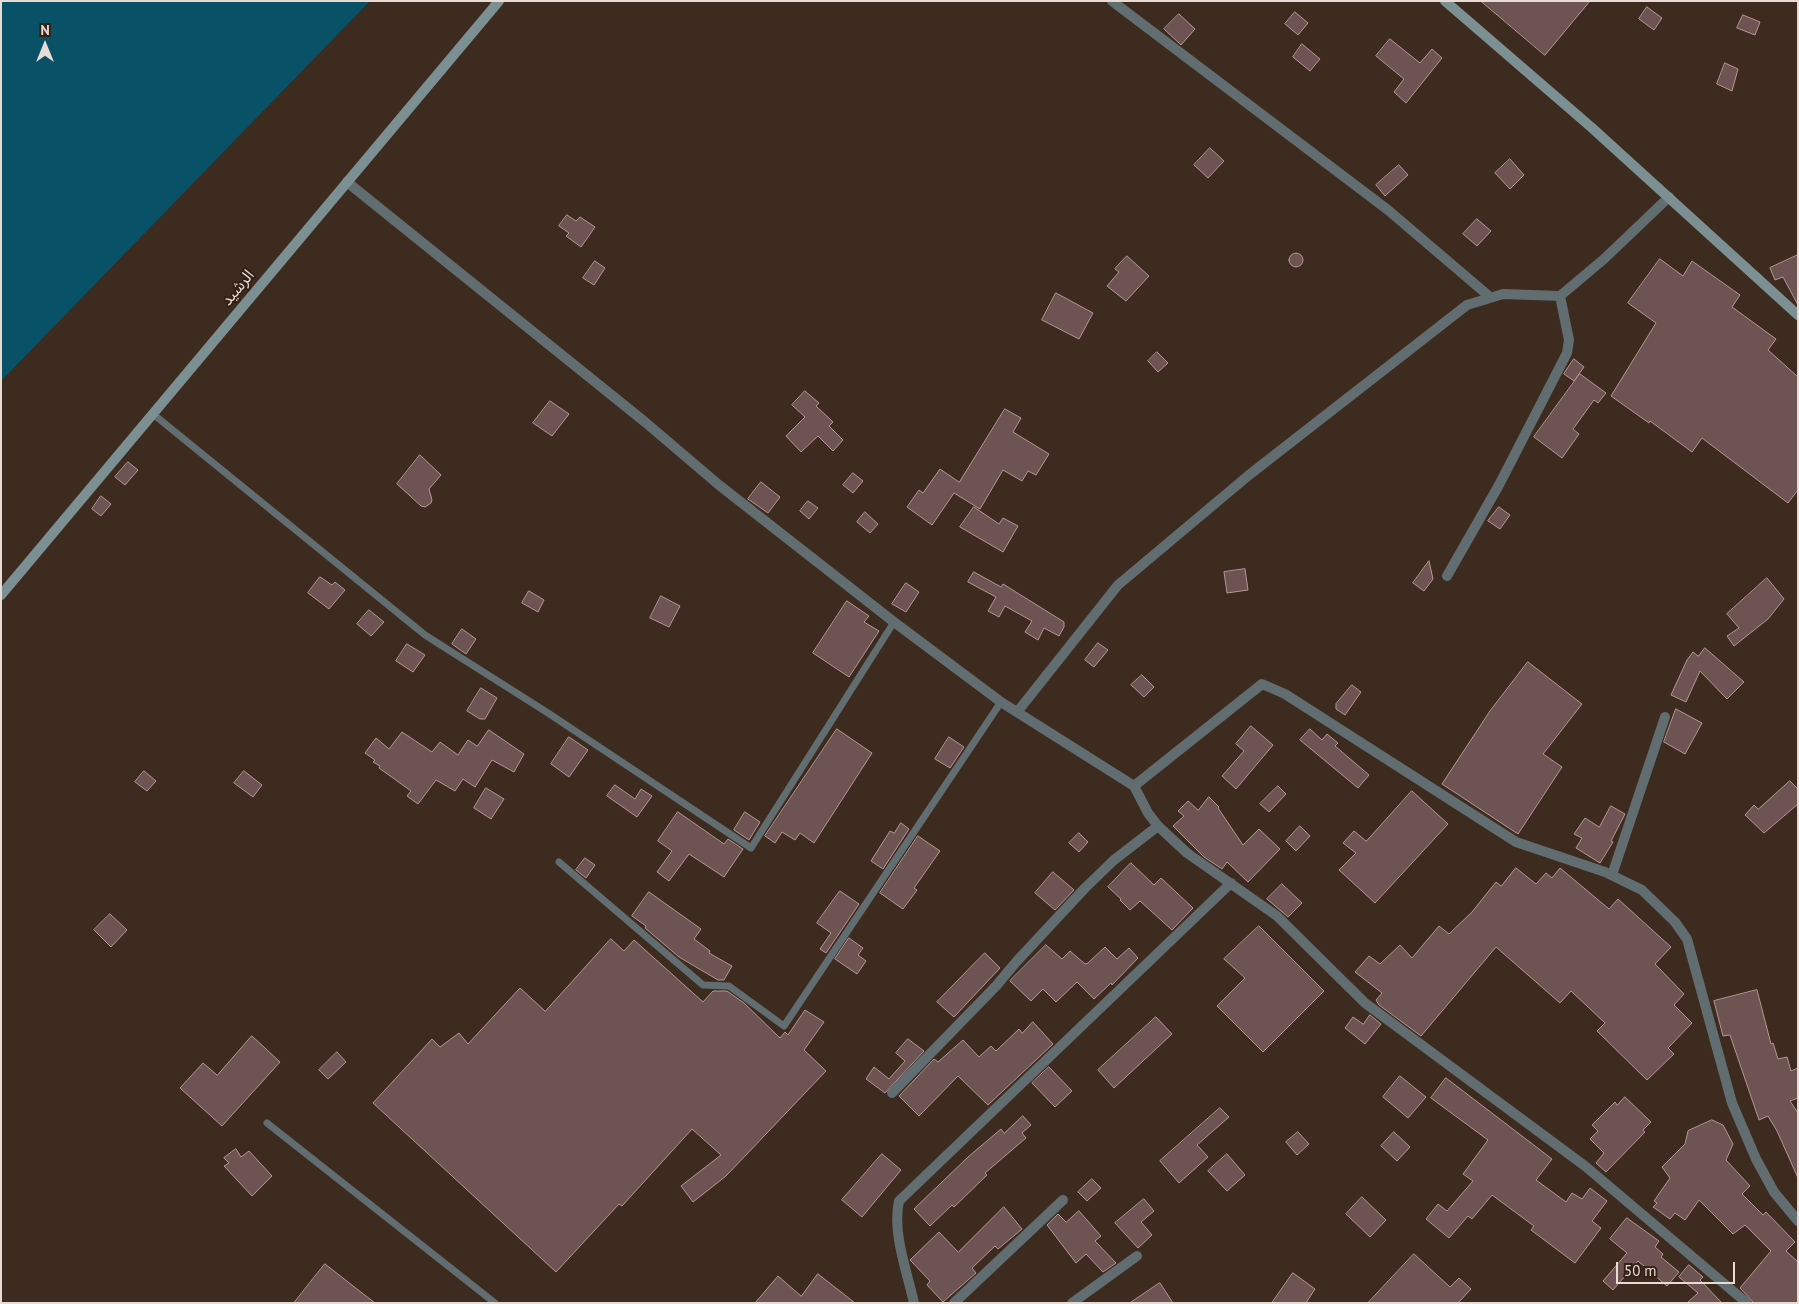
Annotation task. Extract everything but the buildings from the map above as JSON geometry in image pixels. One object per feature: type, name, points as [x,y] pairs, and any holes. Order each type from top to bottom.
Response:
[{"type":"main road","name":"الرشيد","points":[[1,595],[499,1]]},
{"type":"main road","points":[[1446,1],[1669,196],[1798,315]]},
{"type":"street","points":[[1112,1],[1388,210],[1490,296]]},
{"type":"street","points":[[347,182],[645,422],[718,485],[894,622],[1001,702],[1134,786],[1148,813],[1158,826],[1187,853],[1277,916],[1365,1003],[1585,1166],[1747,1303]]},
{"type":"street","points":[[1018,711],[1118,585],[1249,475],[1415,344],[1468,305],[1490,296],[1514,294],[1560,296],[1604,259],[1669,196]]},
{"type":"street","points":[[1447,576],[1499,485],[1568,353],[1569,340],[1560,296]]},
{"type":"street","points":[[1134,786],[1262,684],[1285,694],[1516,842],[1612,875],[1642,890],[1675,922],[1687,939],[1732,1104],[1756,1159],[1774,1192],[1798,1221]]},
{"type":"street","points":[[1612,875],[1664,717]]},
{"type":"street","points":[[892,1093],[996,986],[1085,888],[1114,860],[1158,826]]},
{"type":"street","points":[[914,1303],[898,1231],[897,1212],[899,1200],[1230,883]]},
{"type":"street","points":[[954,1303],[1063,1200]]},
{"type":"street","points":[[1072,1303],[1137,1256]]},
{"type":"lane","points":[[153,414],[425,635],[548,713],[751,848],[894,622]]},
{"type":"lane","points":[[559,862],[703,985],[729,986],[784,1026],[1001,702]]},
{"type":"lane","points":[[267,1123],[495,1303]]},
{"type":"water","points":[[1,1],[370,1],[1,381]]}]
